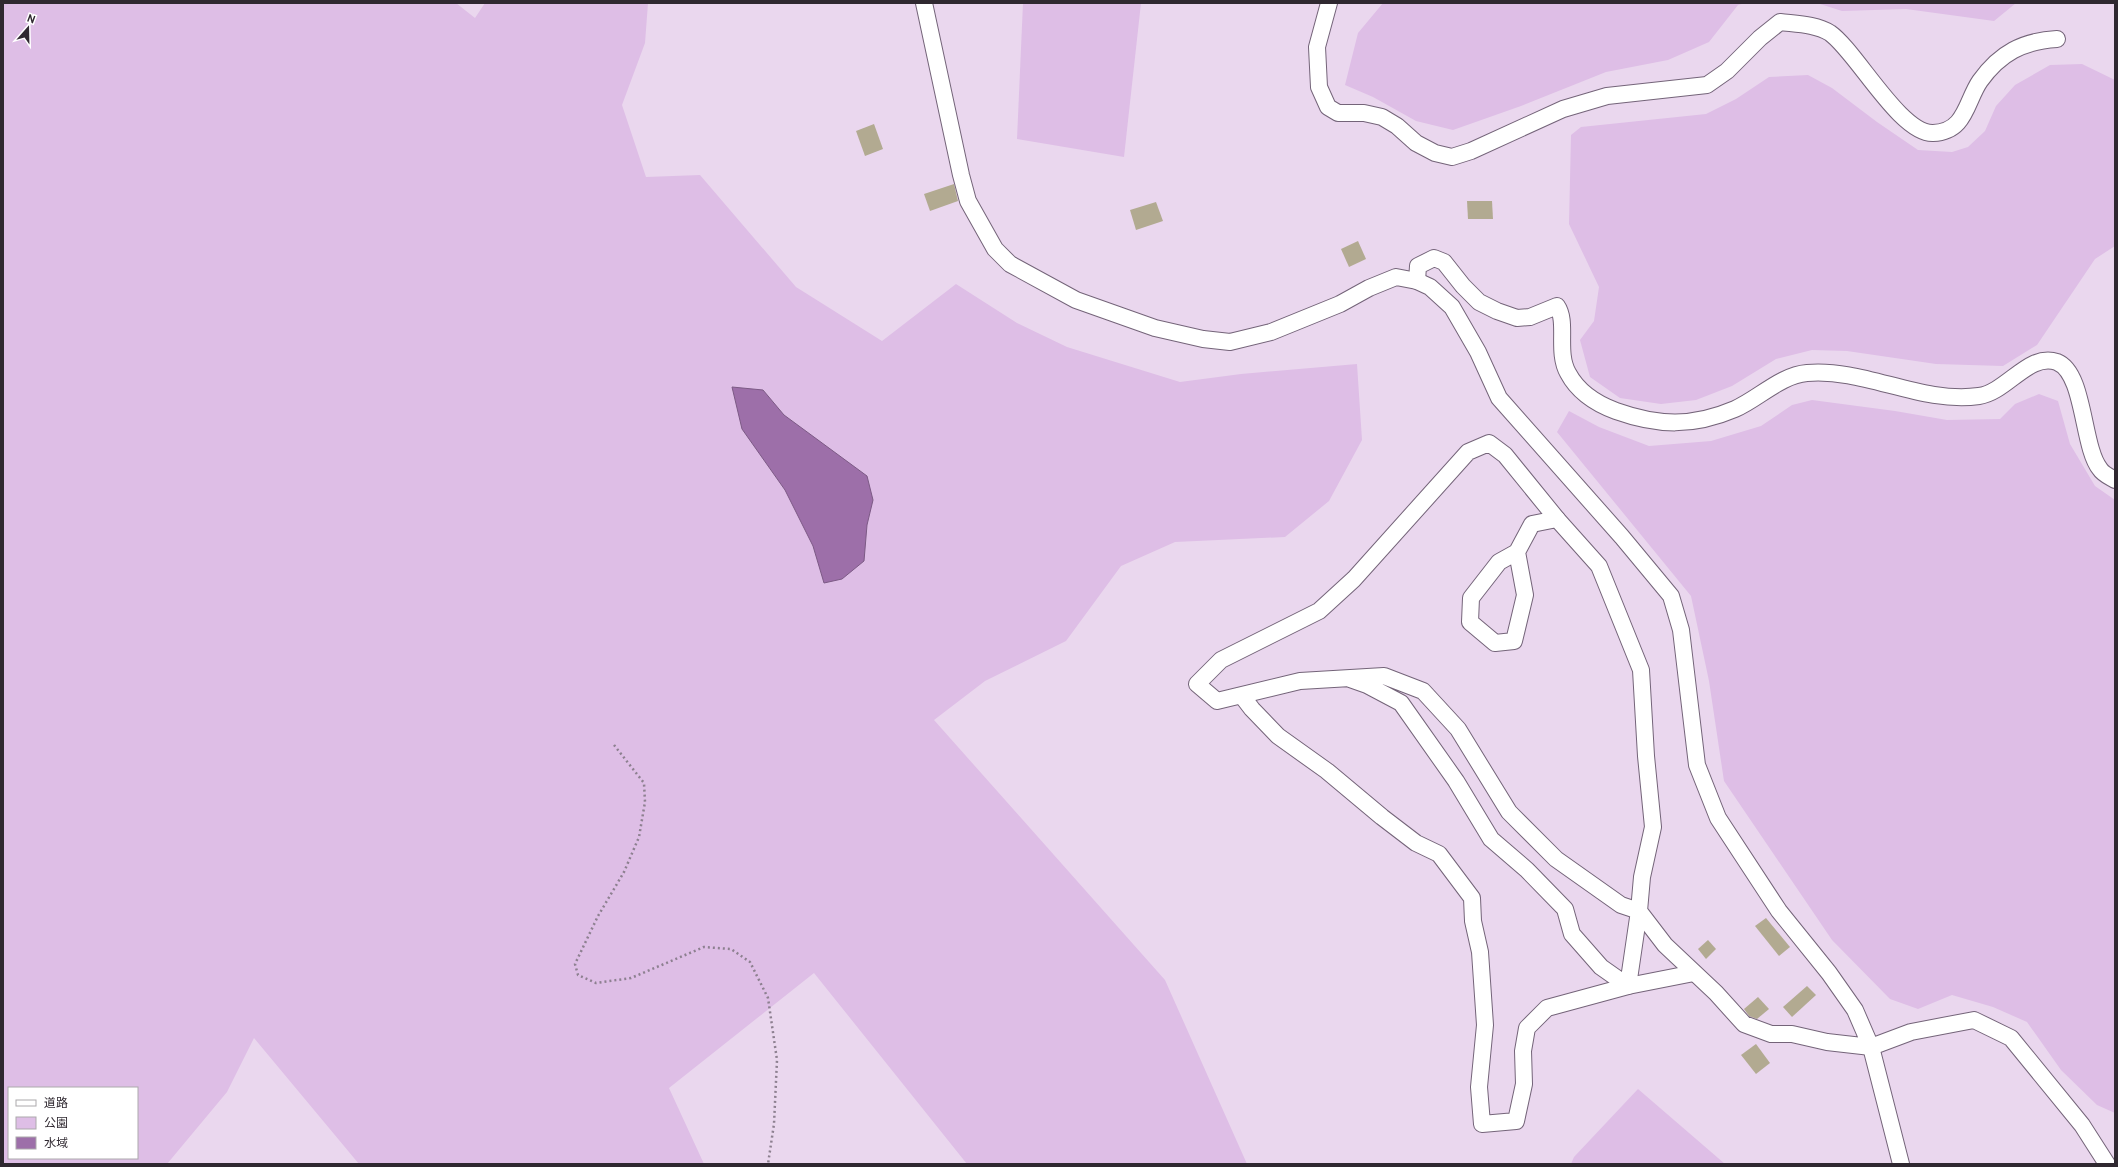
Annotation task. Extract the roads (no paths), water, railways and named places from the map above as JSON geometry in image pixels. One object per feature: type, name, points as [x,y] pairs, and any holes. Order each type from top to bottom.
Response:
[{"type":"street","points":[[924,3],[960,175],[968,201],[995,249],[1010,264],[1076,300],[1155,328],[1202,339],[1230,342],[1271,332],[1340,304],[1369,288],[1396,277],[1416,281],[1430,287],[1452,308],[1478,352],[1499,398],[1622,537],[1671,596],[1681,630],[1697,766],[1718,818],[1779,911],[1830,973],[1850,1004],[1871,1047],[1901,1164]]},
{"type":"street","points":[[1328,3],[1317,47],[1319,87],[1328,107],[1338,113],[1364,114],[1382,117],[1398,126],[1416,144],[1435,153],[1452,156],[1471,151],[1563,109],[1607,96],[1707,85],[1727,71],[1760,38],[1780,22],[1806,25],[1829,33],[1847,51],[1873,85],[1896,109],[1916,127],[1932,133],[1954,127],[1970,105],[1980,82],[1995,63],[2017,46],[2039,40],[2057,39]]},
{"type":"street","points":[[1416,281],[1418,266],[1434,258],[1444,262],[1463,286],[1479,302],[1496,311],[1517,318],[1530,317],[1557,306],[1562,312],[1561,350],[1567,372],[1578,387],[1600,405],[1648,420],[1668,423],[1697,421],[1735,409],[1780,383],[1805,373],[1831,372],[1948,398],[1981,396],[2005,385],[2034,363],[2046,360],[2059,363],[2070,374],[2086,423],[2092,454],[2100,470],[2115,480]]},
{"type":"street","points":[[1628,986],[1639,911],[1642,877],[1654,827],[1646,756],[1641,670],[1599,566],[1557,519],[1505,455],[1489,443],[1468,452],[1354,579],[1319,611],[1221,660],[1197,684],[1217,701],[1300,681],[1384,676],[1423,691],[1458,728],[1509,812],[1556,859],[1621,905],[1639,911],[1665,945],[1716,993],[1744,1024],[1771,1034],[1792,1034],[1827,1042],[1871,1047],[1911,1032],[1974,1020],[2011,1038],[2082,1125],[2107,1164]]},
{"type":"street","points":[[1517,552],[1525,595],[1514,641],[1495,643],[1470,622],[1471,598],[1499,562],[1517,552],[1532,524],[1557,519]]},
{"type":"street","points":[[1350,678],[1401,703],[1456,781],[1492,839],[1527,870],[1565,910],[1572,934],[1601,967],[1628,986]]},
{"type":"street","points":[[1242,696],[1252,709],[1278,736],[1327,771],[1416,843],[1439,854],[1472,898],[1473,922],[1480,952],[1485,1025],[1479,1087],[1482,1124],[1516,1121],[1524,1084],[1523,1051],[1527,1028],[1546,1008],[1628,986],[1694,973]]},
{"type":"water","points":[[732,387],[763,390],[784,415],[867,476],[873,500],[867,525],[864,561],[842,579],[824,583],[813,546],[785,490],[742,429]]}]
